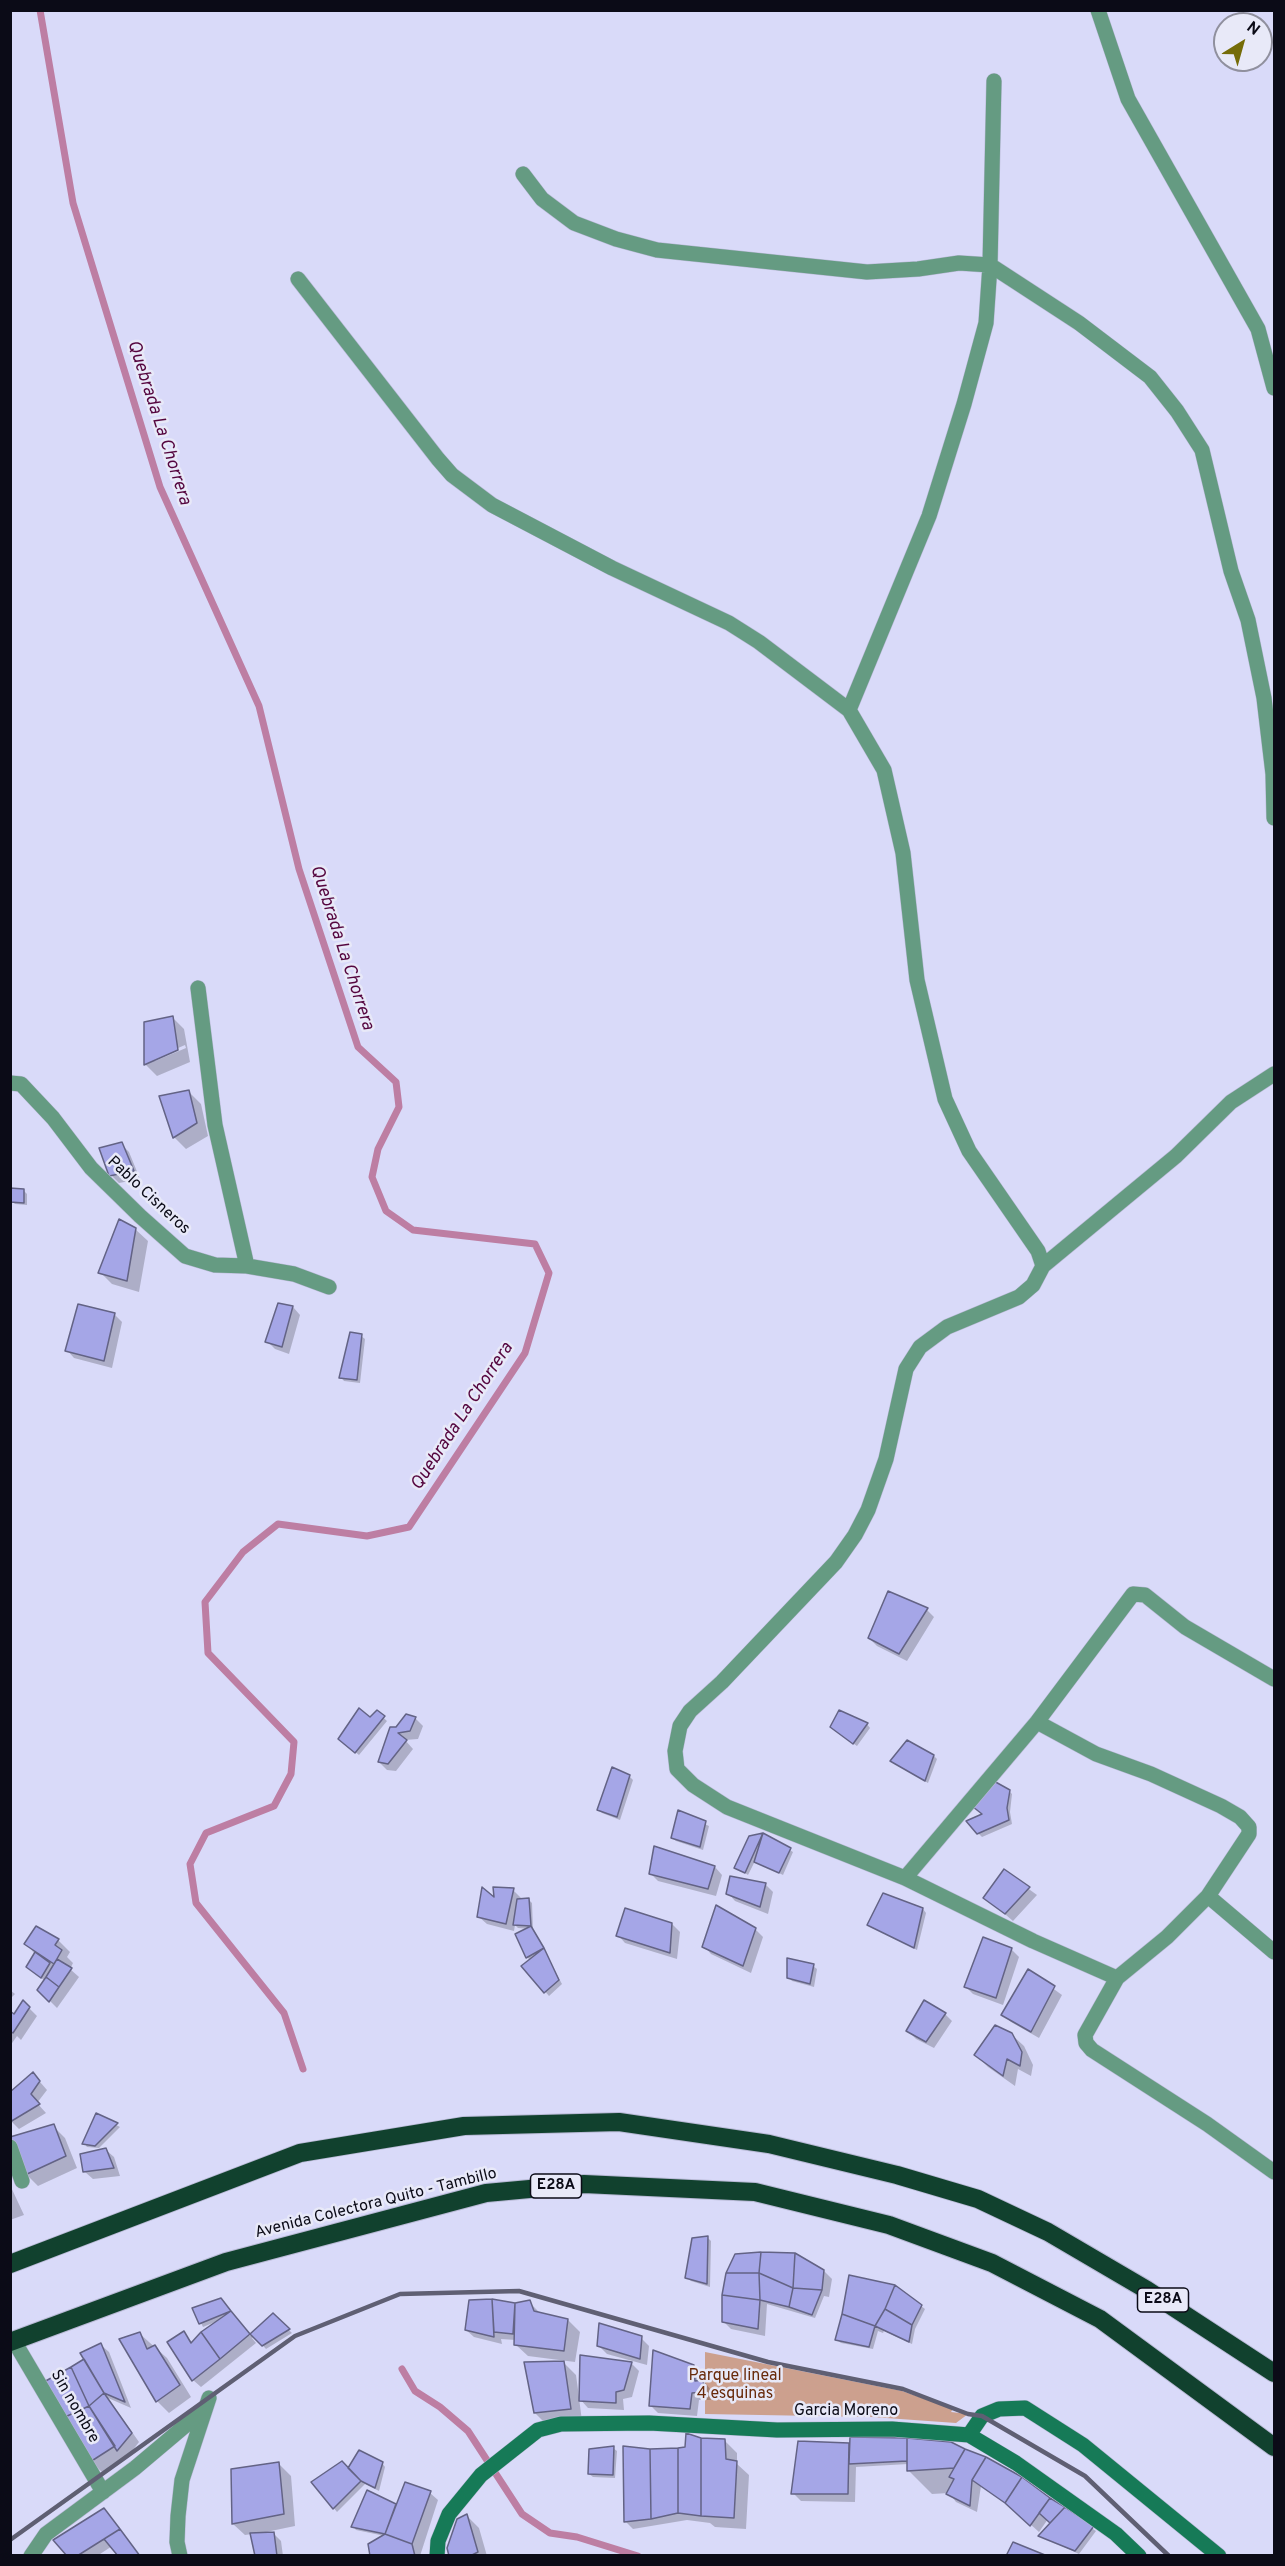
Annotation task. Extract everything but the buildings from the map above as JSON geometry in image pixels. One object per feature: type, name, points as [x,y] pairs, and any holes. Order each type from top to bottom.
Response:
[{"type":"highway","name":"E28A","points":[[10,2264],[300,2153],[464,2126],[619,2122],[769,2144],[897,2175],[978,2199],[1048,2232],[1137,2284],[1275,2373]]},
{"type":"highway","name":"Avenida Colectora Quito - Tambillo","points":[[12,2341],[226,2262],[486,2193],[584,2184],[755,2192],[889,2225],[992,2263],[1100,2319],[1275,2447]]},
{"type":"street","points":[[1098,10],[1128,99],[1258,328],[1275,388]]},
{"type":"street","points":[[849,710],[929,516],[964,404],[986,323],[990,265],[994,81]]},
{"type":"street","points":[[523,174],[542,199],[574,223],[616,239],[657,250],[867,272],[918,269],[959,263],[990,265],[1046,300],[1150,377],[1177,411],[1202,450],[1231,571],[1248,620],[1264,698],[1273,774],[1275,819]]},
{"type":"street","points":[[298,279],[452,475],[492,505],[612,568],[729,623],[759,642],[849,710],[884,770],[903,853],[917,980],[945,1099],[969,1151],[1002,1202],[1038,1251],[1043,1266]]},
{"type":"street","points":[[198,988],[215,1125],[247,1266]]},
{"type":"street","points":[[1117,1978],[1033,1941],[906,1878],[727,1807],[693,1785],[677,1769],[675,1751],[680,1726],[690,1711],[722,1682],[836,1562],[855,1535],[868,1510],[886,1459],[906,1369],[920,1347],[946,1327],[1019,1297],[1033,1285],[1043,1266],[1176,1156],[1231,1102],[1275,1074]]},
{"type":"street","name":"Pablo Cisneros","points":[[10,1083],[21,1084],[53,1118],[92,1168],[140,1216],[185,1256],[215,1265],[247,1266],[294,1274],[329,1287]]},
{"type":"street","points":[[906,1878],[1037,1722],[1133,1594],[1145,1595],[1185,1627],[1275,1679]]},
{"type":"street","points":[[1037,1722],[1096,1754],[1151,1774],[1240,1817],[1248,1827],[1249,1834],[1208,1896],[1167,1937],[1117,1978],[1085,2035],[1086,2043],[1092,2050],[1207,2124],[1275,2172]]},
{"type":"street","points":[[1208,1896],[1275,1952]]},
{"type":"street","points":[[10,2147],[22,2181]]},
{"type":"street","name":"Sin nombre","points":[[12,2341],[103,2492]]},
{"type":"street","points":[[32,2556],[46,2534],[103,2492],[207,2404],[182,2480],[177,2525],[180,2556]]},
{"type":"street","points":[[969,2435],[982,2416],[999,2409],[1025,2408],[1083,2445],[1218,2556]]},
{"type":"street","name":"Garcia Moreno","points":[[437,2556],[438,2541],[449,2514],[481,2475],[538,2430],[561,2424],[649,2423],[777,2430],[892,2429],[969,2435],[1016,2463],[1116,2534],[1139,2556]]},
{"type":"green space","name":"Parque lineal 4 esquinas","points":[[705,2352],[902,2391],[953,2409],[951,2412],[968,2414],[956,2423],[872,2417],[705,2414]]},
{"type":"waterway","name":"Quebrada La Chorrera","points":[[40,10],[73,203],[160,487],[259,706],[299,869],[358,1047],[396,1082],[399,1107],[378,1149],[372,1177],[386,1211],[413,1230],[535,1244],[549,1273],[525,1353],[409,1527],[367,1536],[278,1524],[243,1552],[205,1602],[208,1653],[294,1742],[291,1774],[274,1806],[206,1833],[190,1864],[196,1903],[284,2013],[303,2069]]},
{"type":"waterway","name":"Quebrada La Chorrera","points":[[402,2369],[415,2391],[440,2407],[468,2431],[522,2514],[550,2533],[577,2537],[638,2556]]},
{"type":"railway","points":[[10,2540],[295,2336],[400,2294],[519,2291],[768,2362],[903,2389],[968,2414],[982,2416],[1085,2476],[1169,2556]]}]
